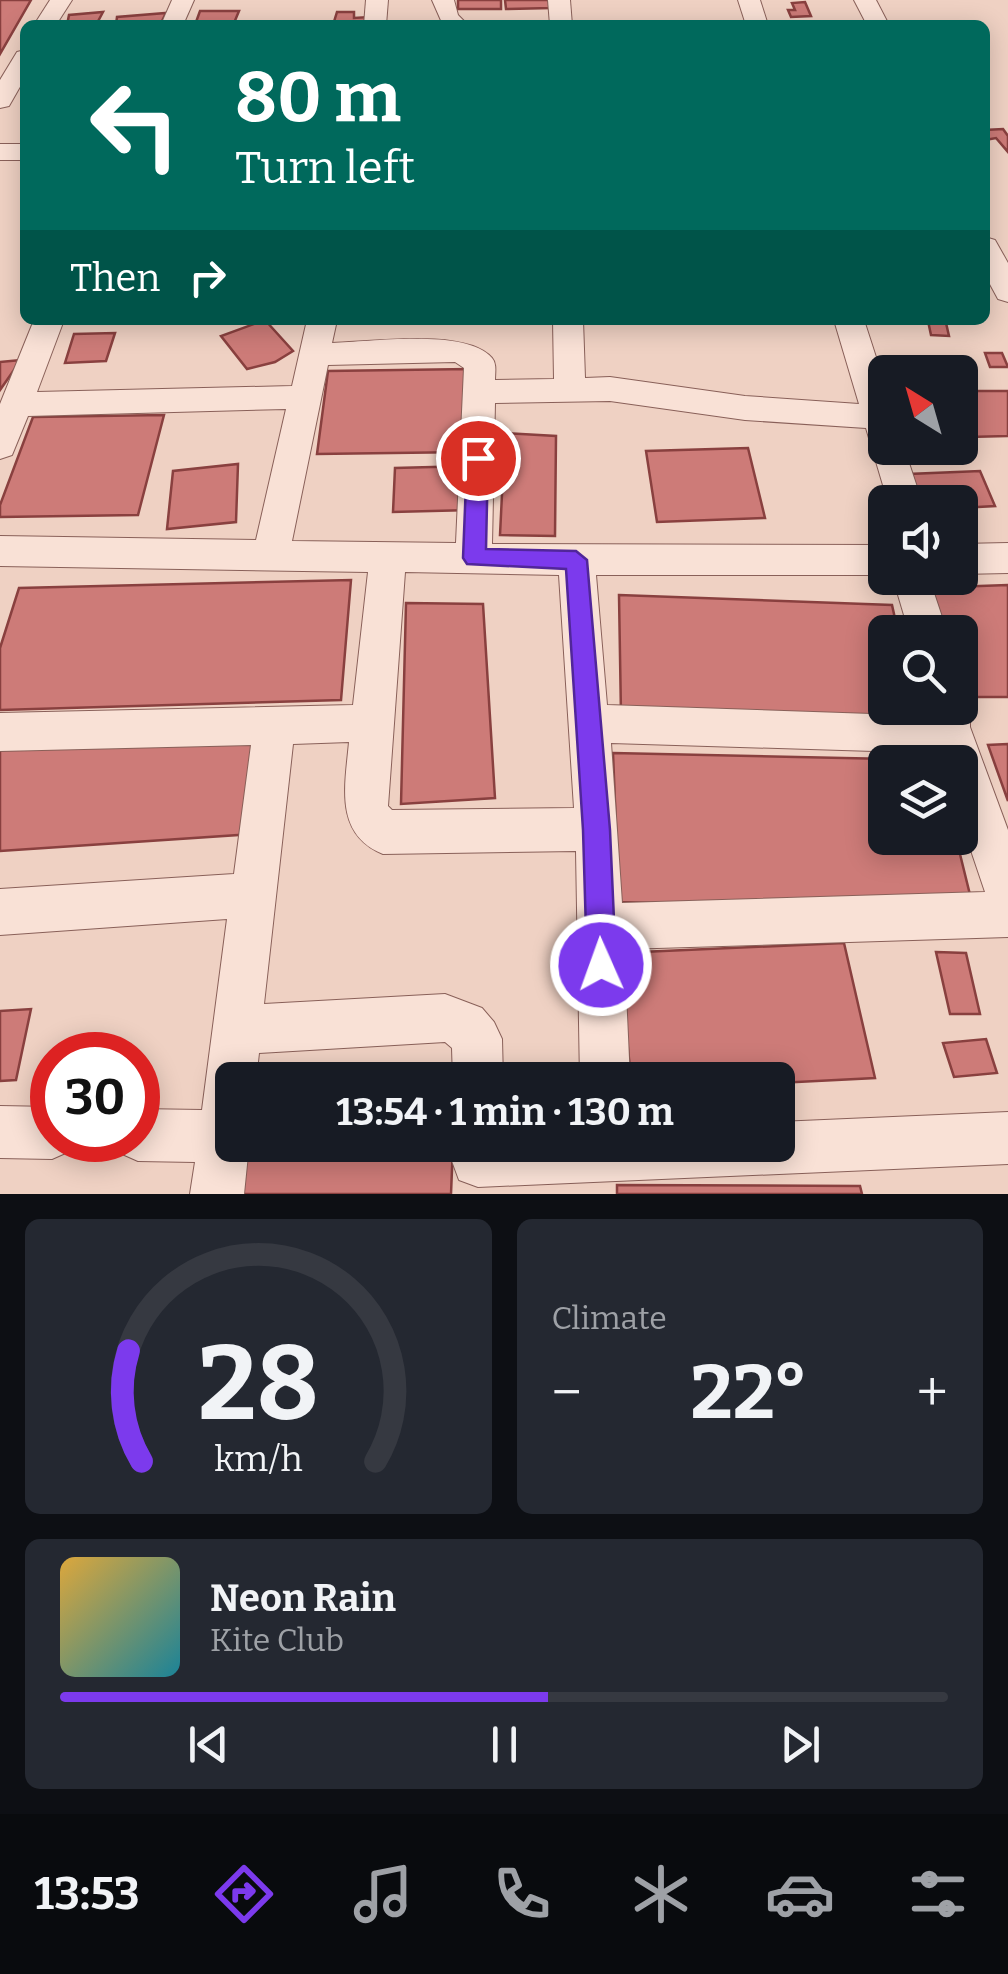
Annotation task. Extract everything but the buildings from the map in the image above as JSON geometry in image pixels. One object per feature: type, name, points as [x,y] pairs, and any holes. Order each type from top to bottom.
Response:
[{"type":"street","points":[[0,101],[13,67]]},
{"type":"street","points":[[990,256],[1008,292]]},
{"type":"street","points":[[0,446],[47,325]]},
{"type":"street","points":[[272,555],[321,325]]},
{"type":"street","points":[[568,325],[570,390]]},
{"type":"street","points":[[851,325],[868,382]]},
{"type":"street","points":[[315,354],[461,351],[480,364],[474,558]]},
{"type":"street","points":[[480,392],[610,388],[868,431]]},
{"type":"street","points":[[17,404],[307,396]]},
{"type":"street","points":[[0,551],[576,560],[868,560]]},
{"type":"street","points":[[388,556],[366,794],[368,816],[383,832],[597,830]]},
{"type":"street","points":[[978,559],[1008,558]]},
{"type":"street","points":[[576,560],[597,830],[604,1062]]},
{"type":"street","points":[[0,732],[372,723]]},
{"type":"street","points":[[590,723],[936,735],[944,725]]},
{"type":"street","points":[[953,725],[1008,893]]},
{"type":"street","points":[[233,1062],[274,726]]},
{"type":"street","points":[[0,912],[253,895]]},
{"type":"street","points":[[600,926],[1008,914]]},
{"type":"street","points":[[237,1030],[445,1018],[464,1025],[477,1039],[478,1062]]},
{"type":"street","points":[[0,1132],[30,1133]]},
{"type":"street","points":[[160,1135],[215,1136]]},
{"type":"street","points":[[795,1145],[1008,1138]]},
{"type":"street","points":[[217,1194],[221,1162]]},
{"type":"street","points":[[478,1167],[521,1162]]},
{"type":"route","points":[[478,458],[474,558],[576,560],[597,830],[601,965]]}]
